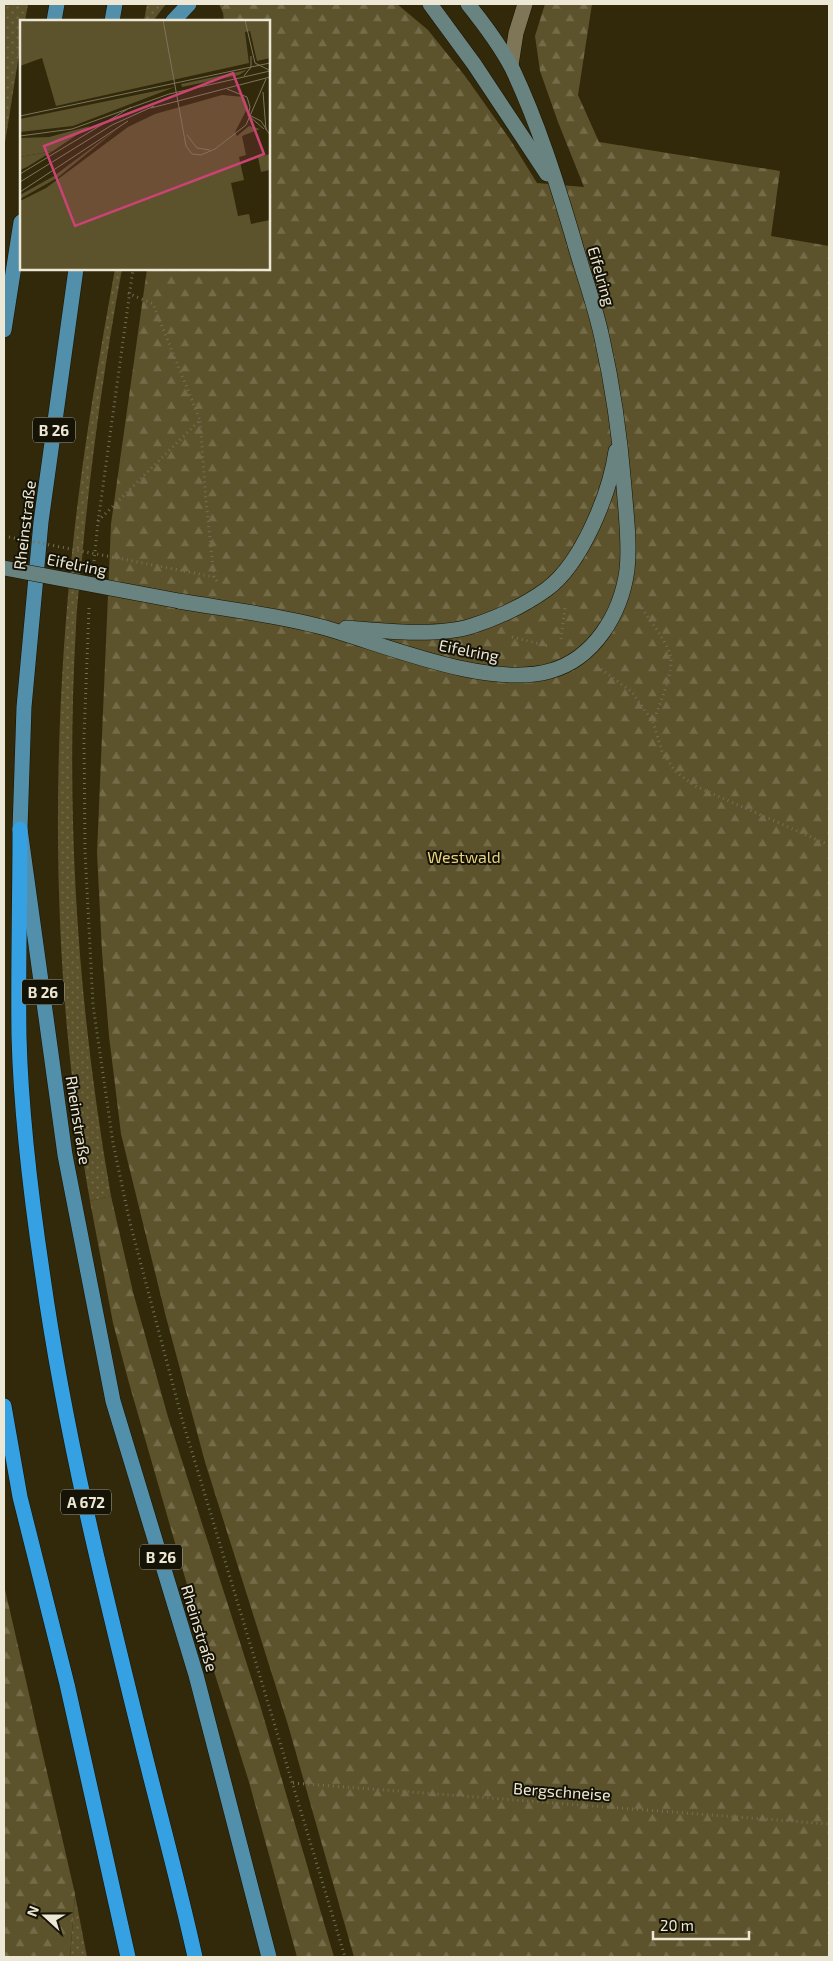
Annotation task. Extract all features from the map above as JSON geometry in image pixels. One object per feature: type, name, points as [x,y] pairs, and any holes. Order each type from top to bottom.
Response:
[{"type":"highway","name":"A 672","points":[[20,828],[19,1038],[28,1160],[43,1279],[65,1407],[94,1539],[195,1957]]},
{"type":"highway","points":[[4,1406],[20,1497],[67,1684],[128,1957]]},
{"type":"main road","points":[[54,20],[56,4]]},
{"type":"main road","points":[[112,20],[115,4]]},
{"type":"main road","points":[[174,20],[189,4]]},
{"type":"main road","name":"Eifelring","points":[[430,4],[474,64],[560,194]]},
{"type":"main road","name":"Eifelring","points":[[4,568],[320,627],[429,660],[493,674],[544,672],[566,665],[589,650],[609,623],[626,572],[628,548],[619,428],[602,337],[560,194],[526,99],[490,31],[468,4]]},
{"type":"main road","points":[[4,330],[20,228]]},
{"type":"main road","name":"Rheinstraße","points":[[76,270],[41,522],[24,707],[20,828],[65,1154],[114,1400],[196,1674],[269,1957]]},
{"type":"main road","name":"Eifelring","points":[[320,627],[434,632],[471,626],[518,607],[548,588],[566,568],[582,545],[599,512],[612,469],[619,428]]},
{"type":"street","points":[[510,66],[516,33],[525,4]]},
{"type":"path","points":[[93,571],[128,293],[133,270]]},
{"type":"path","points":[[128,293],[152,304],[200,420],[214,577],[236,611]]},
{"type":"path","points":[[98,522],[200,420]]},
{"type":"path","points":[[4,536],[214,577]]},
{"type":"path","points":[[626,572],[642,608],[664,640],[670,656],[670,673],[653,722]]},
{"type":"path","points":[[90,600],[87,630],[84,737],[86,860],[93,1005],[113,1143],[130,1223],[182,1419],[294,1782],[345,1957]]},
{"type":"path","points":[[471,626],[552,647]]},
{"type":"path","points":[[580,656],[609,674],[632,692],[653,722],[662,751],[675,772],[694,786],[829,845]]},
{"type":"path","name":"Bergschneise","points":[[294,1782],[829,1824]]},
{"type":"green space","points":[[4,4],[28,4],[25,20],[20,20],[20,48],[4,149]]},
{"type":"green space","points":[[147,4],[166,4],[154,20],[144,20]]},
{"type":"green space","name":"Westwald","points":[[219,4],[397,4],[428,30],[465,76],[511,141],[537,183],[584,187],[540,71],[535,36],[545,4],[592,4],[578,95],[599,142],[780,171],[771,236],[829,246],[829,1957],[354,1957],[288,1725],[205,1462],[166,1317],[121,1134],[109,1036],[102,952],[97,853],[111,524],[147,270],[270,270],[270,20],[224,20]]},
{"type":"green space","points":[[115,270],[122,270],[90,477],[77,607],[73,698],[72,770],[77,913],[90,1055],[111,1196],[90,1201],[77,1119],[61,952],[58,784],[66,617],[74,534],[82,467]]},
{"type":"green space","points":[[111,1196],[133,1292],[168,1417],[260,1705],[334,1957],[297,1957],[249,1782],[192,1602],[113,1323],[90,1201]]},
{"type":"green space","points":[[4,1585],[75,1894],[70,1957],[4,1957]]},
{"type":"green space","points":[[75,1895],[87,1957],[70,1957]]}]
